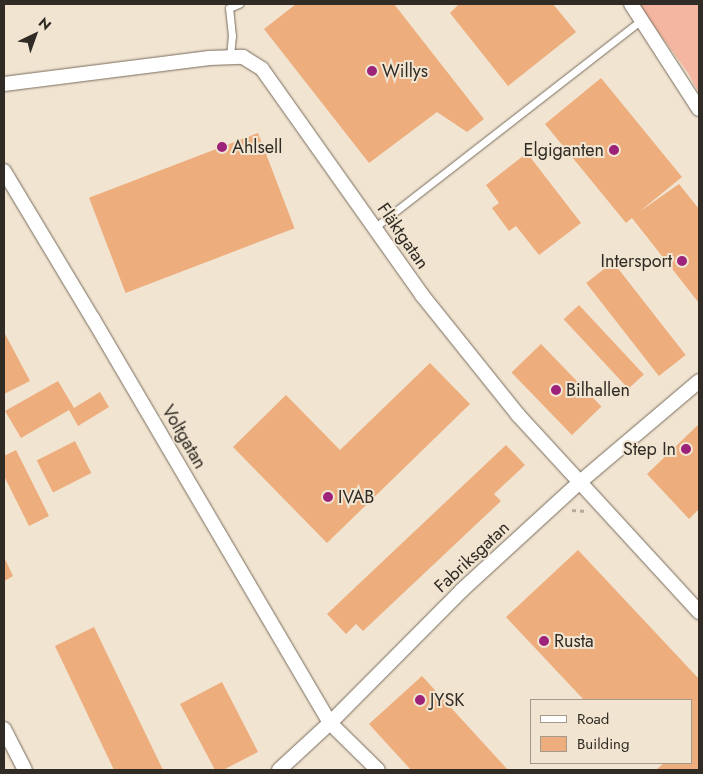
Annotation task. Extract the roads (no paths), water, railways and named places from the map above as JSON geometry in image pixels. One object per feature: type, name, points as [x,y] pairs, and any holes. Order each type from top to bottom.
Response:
[{"type":"street","points":[[631,4],[642,18],[699,109]]},
{"type":"street","name":"Fläktgatan","points":[[4,84],[209,58],[243,57],[262,69],[422,295],[518,415],[699,612]]},
{"type":"street","name":"Voltgatan","points":[[4,171],[94,319],[330,723],[378,770]]},
{"type":"street","name":"Fabriksgatan","points":[[279,770],[330,723],[462,590],[580,482],[699,381]]},
{"type":"street","points":[[4,729],[25,770]]},
{"type":"lane","points":[[230,57],[232,36],[229,8],[239,4]]},
{"type":"lane","points":[[374,228],[642,18]]},
{"type":"place","name":"Willys","points":[[372,71]]},
{"type":"place","name":"Ahlsell","points":[[222,147]]},
{"type":"place","name":"Elgiganten","points":[[614,150]]},
{"type":"place","name":"Intersport","points":[[682,261]]},
{"type":"place","name":"Bilhallen","points":[[556,390]]},
{"type":"place","name":"Step In","points":[[686,449]]},
{"type":"place","name":"IVAB","points":[[328,497]]},
{"type":"place","name":"Rusta","points":[[544,641]]},
{"type":"place","name":"JYSK","points":[[420,700]]}]
